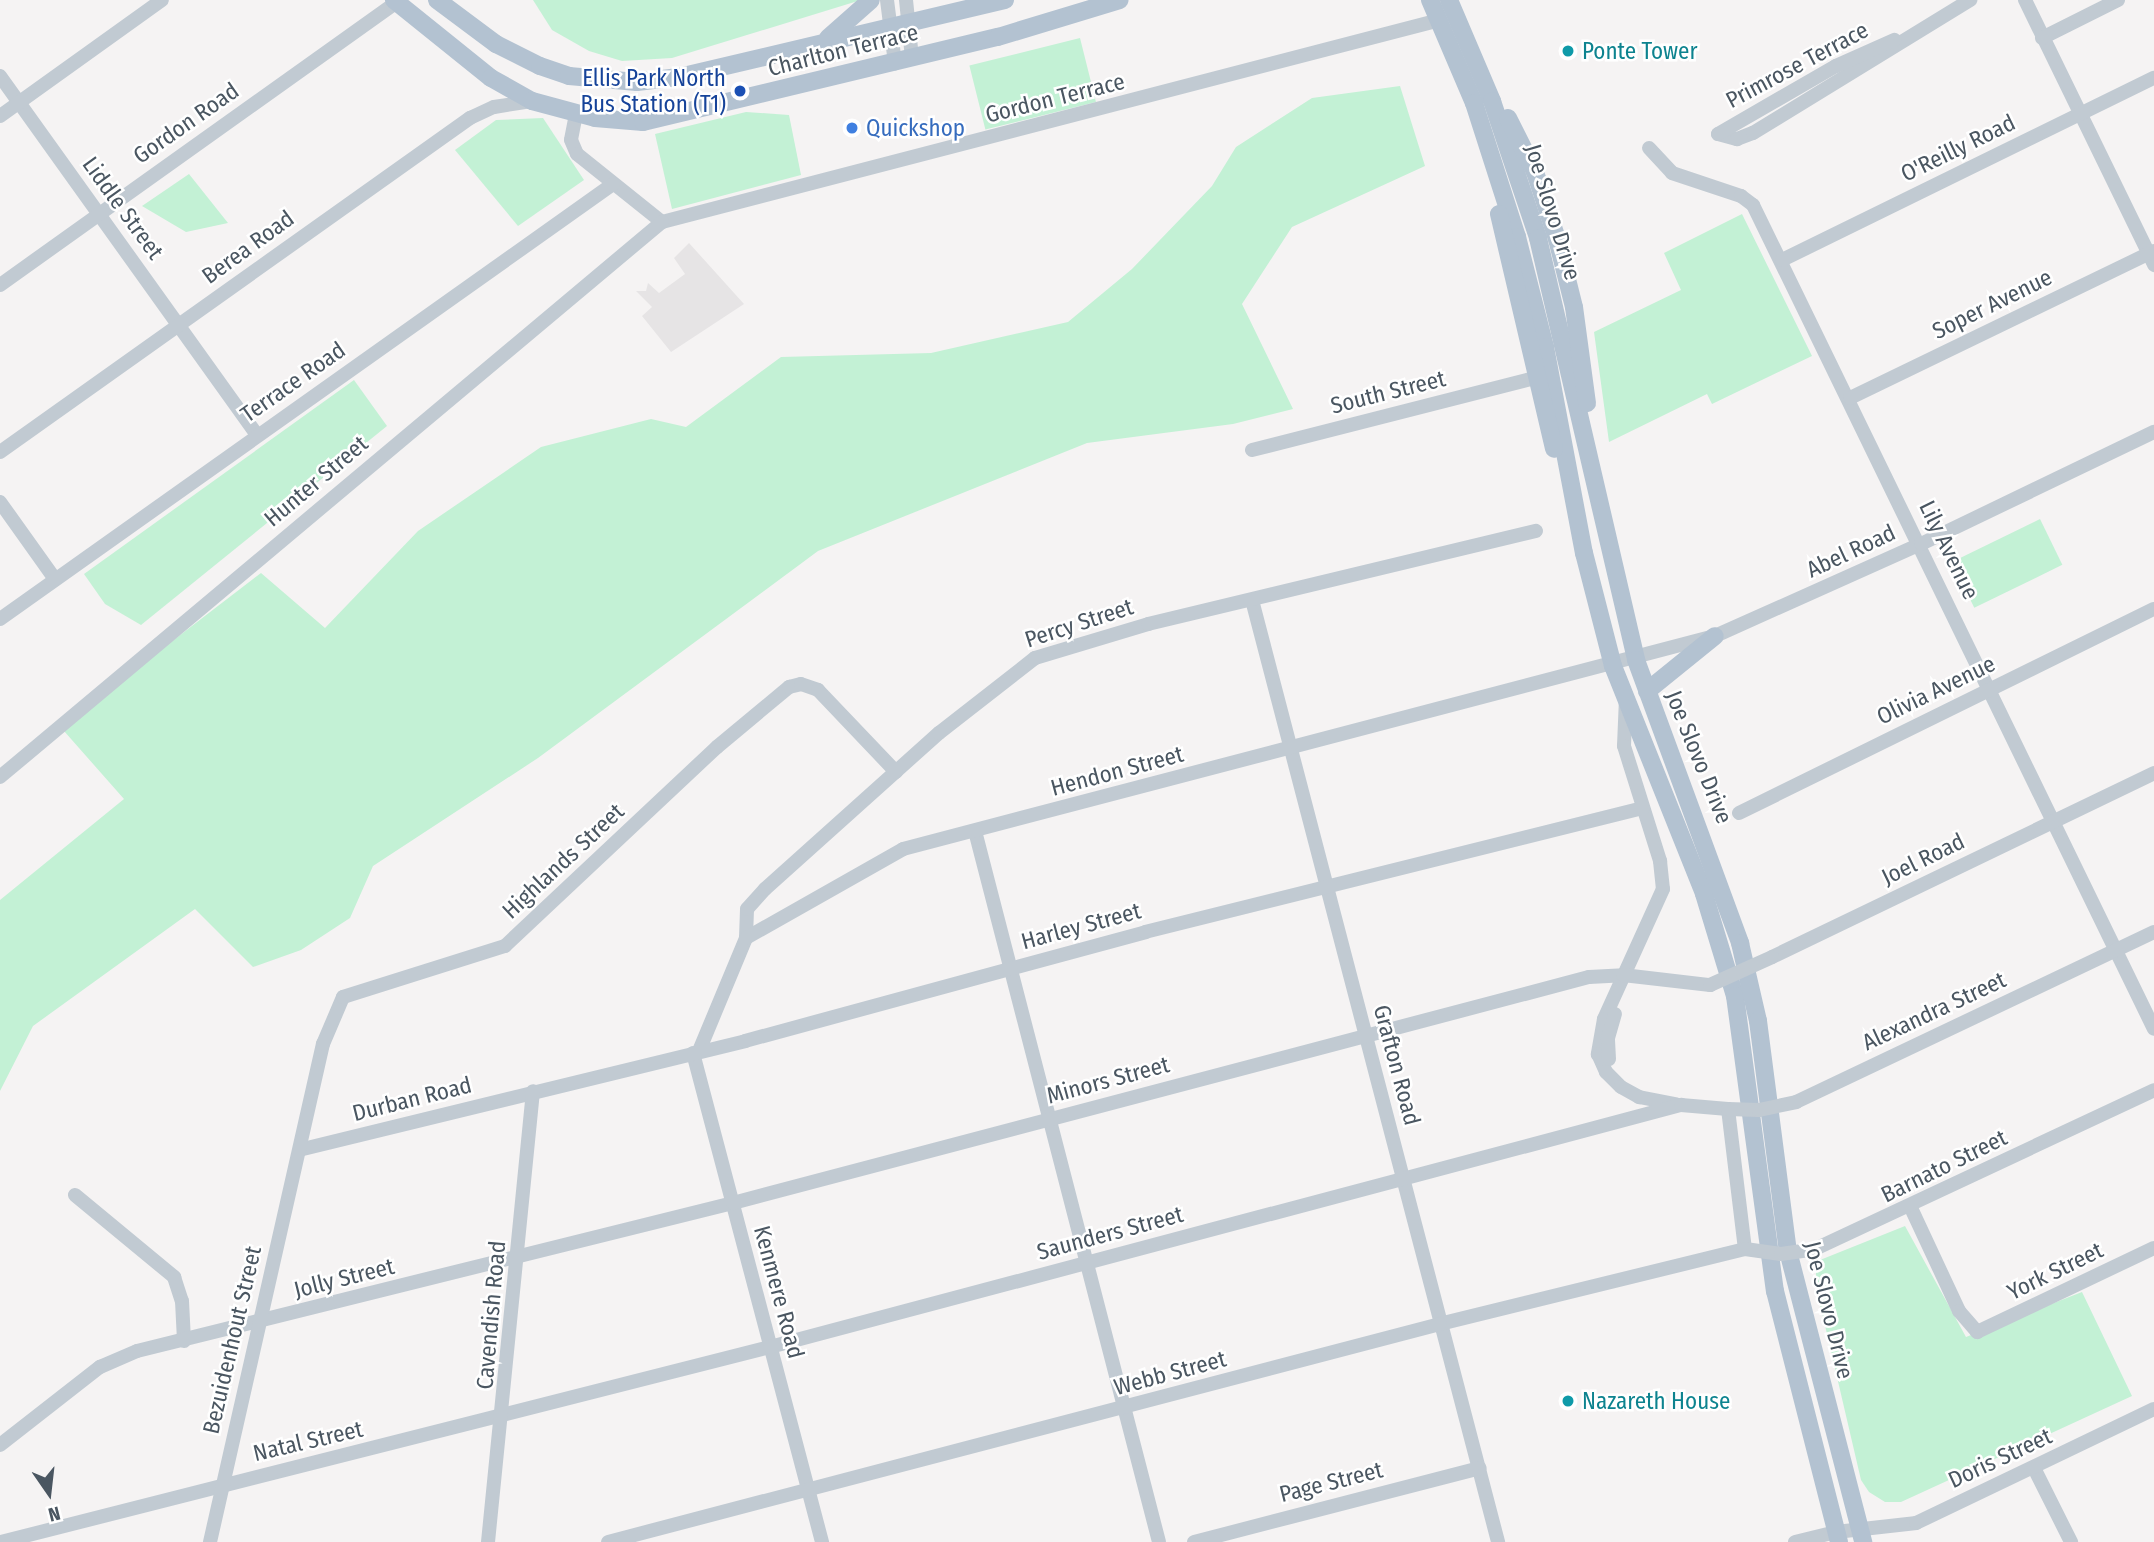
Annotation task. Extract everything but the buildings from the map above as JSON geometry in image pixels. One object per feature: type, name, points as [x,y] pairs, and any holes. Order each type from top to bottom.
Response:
[{"type":"main road","name":"Charlton Terrace","points":[[437,0],[496,44],[540,66],[599,80],[659,81],[1005,0]]},
{"type":"main road","points":[[822,42],[871,0]]},
{"type":"main road","name":"Charlton Terrace","points":[[396,1],[491,78],[533,102],[576,114],[621,121],[666,119],[904,61],[1120,0]]},
{"type":"main road","points":[[1428,0],[1479,131],[1543,376]]},
{"type":"main road","name":"Joe Slovo Drive","points":[[1428,0],[1474,103],[1507,204],[1543,376],[1614,666],[1704,894],[1735,996],[1775,1292],[1837,1537]]},
{"type":"main road","name":"Joe Slovo Drive","points":[[1449,0],[1525,197],[1570,368],[1636,660],[1719,875],[1748,972],[1788,1251],[1862,1536]]},
{"type":"main road","points":[[1456,0],[1535,172],[1554,228],[1584,374],[1584,427]]},
{"type":"main road","points":[[1647,691],[1715,636]]},
{"type":"street","points":[[0,116],[162,0]]},
{"type":"street","points":[[887,0],[897,26],[904,61]]},
{"type":"street","points":[[897,26],[906,0]]},
{"type":"street","name":"Primrose Terrace","points":[[1921,30],[1836,66],[1718,134],[1737,139],[1753,133],[1970,0]]},
{"type":"street","points":[[2025,0],[2152,257]]},
{"type":"street","points":[[2042,38],[2118,0]]},
{"type":"street","name":"Gordon Road","points":[[0,285],[396,1]]},
{"type":"street","name":"Gordon Terrace","points":[[663,222],[1436,21]]},
{"type":"street","name":"Liddle Street","points":[[0,76],[257,435]]},
{"type":"street","name":"O'Reilly Road","points":[[1782,260],[2154,78]]},
{"type":"street","name":"Berea Road","points":[[0,452],[470,118],[494,107],[533,102]]},
{"type":"street","points":[[576,114],[571,140],[575,150],[613,184],[663,222]]},
{"type":"street","name":"Lily Avenue","points":[[1649,148],[1658,162],[1679,177],[1749,200],[1782,260],[1992,688],[2154,1029]]},
{"type":"street","name":"Terrace Road","points":[[0,619],[613,184]]},
{"type":"street","name":"Hunter Street","points":[[0,777],[663,222]]},
{"type":"street","name":"Soper Avenue","points":[[1850,398],[2152,257]]},
{"type":"street","name":"South Street","points":[[1251,450],[1543,376]]},
{"type":"street","name":"Abel Road","points":[[1636,660],[1715,636],[1921,544],[2154,432]]},
{"type":"street","points":[[0,502],[55,579]]},
{"type":"street","name":"Percy Street","points":[[746,938],[747,909],[765,889],[1000,681],[1035,657],[1252,600],[1536,531]]},
{"type":"street","name":"Grafton Road","points":[[1252,600],[1498,1542]]},
{"type":"street","name":"Olivia Avenue","points":[[1739,813],[2154,609]]},
{"type":"street","name":"Hendon Street","points":[[746,938],[888,855],[1636,660]]},
{"type":"street","name":"Highlands Street","points":[[303,1149],[323,1044],[343,997],[505,946],[779,694],[801,684],[818,690],[896,772]]},
{"type":"street","points":[[1626,697],[1622,734],[1660,861],[1663,890],[1627,974],[1608,1038],[1608,1058],[1621,1077],[1674,1104]]},
{"type":"street","name":"Joel Road","points":[[1710,985],[2154,773]]},
{"type":"street","name":"Harley Street","points":[[533,1091],[696,1052],[1327,887],[1643,808]]},
{"type":"street","points":[[975,831],[1159,1542]]},
{"type":"street","name":"Alexandra Street","points":[[1728,1109],[1759,1110],[1796,1102],[2154,932]]},
{"type":"street","points":[[696,1052],[746,938]]},
{"type":"street","name":"Minors Street","points":[[519,1257],[1589,977],[1627,974],[1710,985]]},
{"type":"street","name":"Kenmere Road","points":[[696,1052],[822,1542]]},
{"type":"street","name":"Barnato Street","points":[[1745,1249],[1781,1254],[1815,1249],[1910,1208],[2154,1090]]},
{"type":"street","name":"Durban Road","points":[[303,1149],[533,1091]]},
{"type":"street","name":"Cavendish Road","points":[[488,1542],[504,1414],[533,1091]]},
{"type":"street","name":"Saunders Street","points":[[504,1414],[1404,1181],[1674,1104],[1728,1109]]},
{"type":"street","points":[[1728,1109],[1745,1249]]},
{"type":"street","name":"Bezuidenhout Street","points":[[210,1542],[259,1324],[303,1149]]},
{"type":"street","points":[[75,1195],[174,1277],[182,1301],[184,1340]]},
{"type":"street","name":"York Street","points":[[1910,1208],[1959,1311],[1975,1331],[2154,1248]]},
{"type":"street","name":"Webb Street","points":[[608,1542],[808,1488],[1125,1409],[1440,1324],[1745,1249]]},
{"type":"street","name":"Jolly Street","points":[[0,1445],[100,1367],[138,1351],[259,1324],[519,1257]]},
{"type":"street","name":"Doris Street","points":[[1795,1542],[1862,1536],[1916,1523],[2154,1409]]},
{"type":"street","name":"Natal Street","points":[[1,1542],[504,1414]]},
{"type":"street","name":"Page Street","points":[[1194,1542],[1480,1468]]},
{"type":"street","points":[[2034,1468],[2071,1542]]},
{"type":"shaded area","points":[[689,243],[744,304],[671,352],[642,316],[652,307],[636,291],[646,291],[648,283],[659,293],[685,274],[674,258]]},
{"type":"green space","points":[[533,0],[861,0],[672,58],[622,61],[589,51],[552,30]]},
{"type":"green space","points":[[1080,38],[1096,102],[985,130],[969,66]]},
{"type":"green space","points":[[1400,86],[1425,166],[1292,227],[1242,304],[1293,409],[1233,424],[1087,443],[818,551],[538,758],[373,866],[350,918],[301,950],[253,967],[195,909],[33,1026],[0,1091],[0,900],[124,799],[64,731],[132,672],[261,573],[325,628],[418,531],[541,447],[651,419],[686,427],[781,357],[931,353],[1068,322],[1132,269],[1212,186],[1236,147],[1312,98]]},
{"type":"green space","points":[[746,112],[789,115],[801,175],[672,209],[655,134]]},
{"type":"green space","points":[[543,118],[584,180],[518,226],[455,150],[496,120]]},
{"type":"green space","points":[[189,174],[228,223],[186,232],[142,206]]},
{"type":"green space","points":[[1742,214],[1812,356],[1712,404],[1707,394],[1609,442],[1594,332],[1681,290],[1664,253]]},
{"type":"green space","points":[[354,380],[387,426],[141,625],[105,604],[84,574]]},
{"type":"green space","points":[[2040,519],[2062,565],[1974,608],[1952,562]]},
{"type":"green space","points":[[1905,1226],[1966,1337],[2082,1292],[2132,1396],[1901,1502],[1885,1502],[1869,1492],[1861,1480],[1816,1287],[1816,1269],[1820,1260]]},
{"type":"place","name":"Ponte Tower","points":[[1568,51]]},
{"type":"place","name":"Ellis Park North Bus Station (T1)","points":[[740,91]]},
{"type":"place","name":"Quickshop","points":[[852,128]]},
{"type":"place","name":"Nazareth House","points":[[1568,1401]]}]
